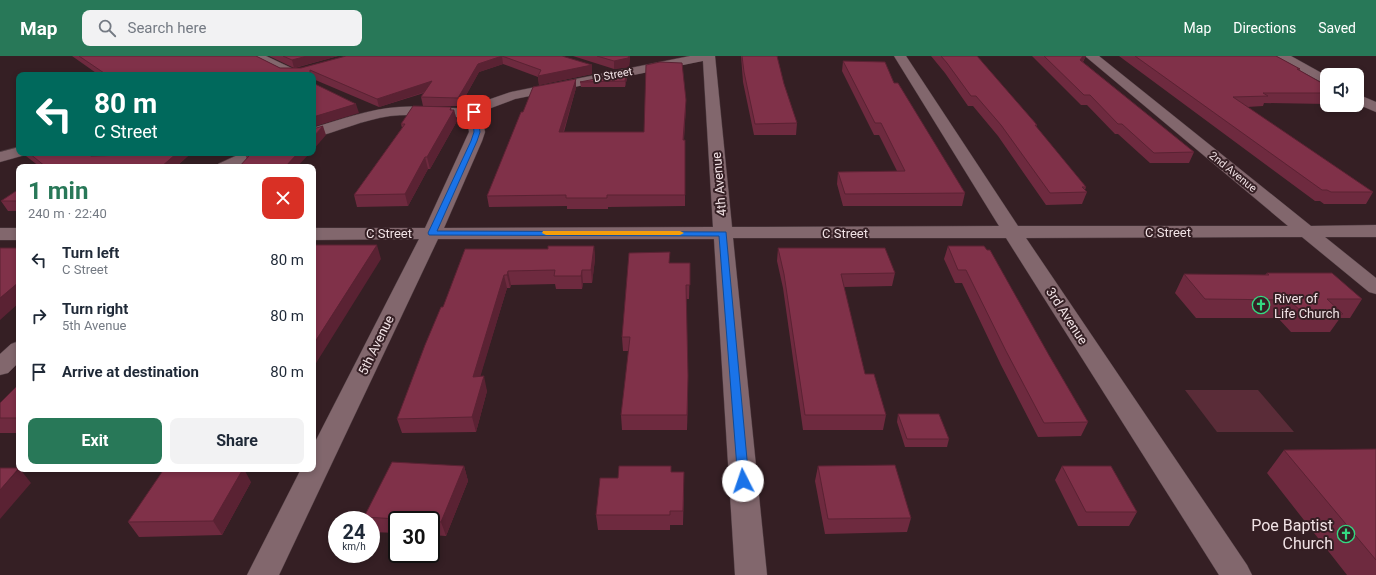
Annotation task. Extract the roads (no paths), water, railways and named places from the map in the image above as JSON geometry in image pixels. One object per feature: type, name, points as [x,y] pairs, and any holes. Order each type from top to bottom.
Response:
[{"type":"street","points":[[256,56],[287,72]]},
{"type":"street","name":"D Street","points":[[316,132],[377,114],[402,111],[474,112],[478,108],[511,96],[708,56]]},
{"type":"street","name":"4th Avenue","points":[[708,56],[751,575]]},
{"type":"street","name":"3rd Avenue","points":[[900,56],[1013,233],[1236,575]]},
{"type":"street","name":"2nd Avenue","points":[[1091,56],[1376,288]]},
{"type":"street","points":[[1282,56],[1320,77]]},
{"type":"street","points":[[592,68],[614,75]]},
{"type":"street","points":[[302,72],[308,70]]},
{"type":"street","points":[[1364,102],[1376,108]]},
{"type":"street","points":[[356,104],[377,114]]},
{"type":"street","name":"5th Avenue","points":[[316,468],[432,233],[474,141],[477,132],[474,112]]},
{"type":"street","points":[[0,157],[16,153]]},
{"type":"street","points":[[231,164],[248,156]]},
{"type":"street","name":"C Street","points":[[316,234],[1376,231]]},
{"type":"street","points":[[0,234],[16,234]]},
{"type":"street","points":[[0,367],[16,352]]},
{"type":"street","name":"5th Avenue","points":[[263,575],[314,472]]},
{"type":"place","name":"River of Life Church","points":[[1261,305]]},
{"type":"place","name":"Poe Baptist Church","points":[[1346,534]]}]
